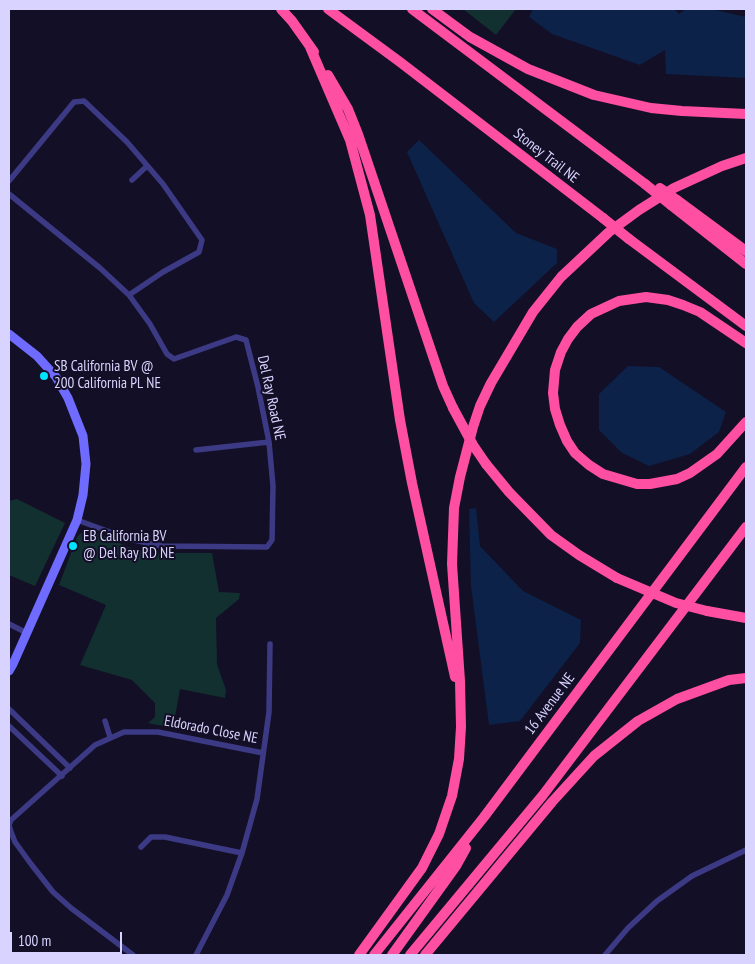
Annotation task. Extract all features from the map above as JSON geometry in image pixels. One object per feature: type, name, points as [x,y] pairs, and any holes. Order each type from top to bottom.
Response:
[{"type":"highway","points":[[281,9],[292,20],[338,91],[358,134],[443,386],[473,445],[486,464],[509,492],[551,535],[617,578],[676,603],[707,612],[746,618]]},
{"type":"highway","name":"Stoney Trail NE","points":[[328,9],[746,326]]},
{"type":"highway","points":[[412,9],[625,169],[746,251]]},
{"type":"highway","points":[[432,9],[470,36],[528,69],[594,95],[666,110],[746,114]]},
{"type":"highway","points":[[310,47],[350,140],[370,215],[400,420],[433,584],[456,681],[461,727]]},
{"type":"highway","points":[[359,955],[422,868],[439,834],[452,796],[459,759],[461,727],[460,681],[452,564],[454,508],[473,427],[491,382],[533,312],[561,277],[609,232],[674,188],[722,166],[746,158]]},
{"type":"highway","points":[[674,202],[746,264]]},
{"type":"highway","points":[[746,343],[700,312],[668,300],[646,297],[619,301],[591,314],[568,338],[555,370],[553,393],[560,425],[567,441],[575,452],[589,465],[603,474],[637,484],[650,484],[677,479],[690,473],[717,454],[746,422]]},
{"type":"highway","name":"16 Avenue NE","points":[[374,955],[484,816],[746,467]]},
{"type":"highway","points":[[410,955],[543,795],[746,527]]},
{"type":"highway","points":[[425,955],[552,802],[594,756],[638,721],[677,699],[729,680],[746,678]]},
{"type":"highway","points":[[392,955],[456,866],[484,816]]},
{"type":"street","points":[[9,181],[74,102],[84,101],[127,142],[163,184],[202,240],[199,252],[163,272],[129,295]]},
{"type":"street","points":[[132,180],[147,166]]},
{"type":"street","name":"Del Ray Road NE","points":[[9,194],[100,268],[129,295],[150,324],[167,354],[174,359],[236,337],[246,340],[258,387],[269,442],[273,486],[272,540],[267,547],[162,546],[129,539],[77,520]]},
{"type":"street","points":[[9,335],[36,356],[56,378],[76,413],[83,436],[86,464],[84,495],[77,520],[14,664],[9,671]]},
{"type":"street","points":[[196,450],[269,442]]},
{"type":"street","points":[[9,624],[27,632]]},
{"type":"street","points":[[264,753],[269,712],[270,644]]},
{"type":"street","points":[[9,709],[70,768]]},
{"type":"street","points":[[105,721],[110,737]]},
{"type":"street","points":[[9,726],[62,776]]},
{"type":"street","name":"Eldorado Close NE","points":[[133,955],[53,892],[15,842],[9,825],[14,816],[62,776],[95,745],[124,732],[158,732],[264,753],[257,799],[242,853],[227,894],[196,955]]},
{"type":"street","points":[[141,846],[151,837],[165,837],[242,853]]},
{"type":"street","points":[[604,955],[628,928],[657,901],[692,876],[746,850]]},
{"type":"green space","points":[[463,9],[516,9],[496,35]]},
{"type":"green space","points":[[17,499],[65,523],[35,586],[9,575],[9,501]]},
{"type":"green space","points":[[91,530],[128,547],[145,551],[160,553],[212,553],[219,592],[240,593],[239,599],[216,618],[217,664],[226,690],[225,698],[180,689],[173,728],[148,723],[155,717],[155,703],[132,680],[80,665],[106,605],[59,585],[77,537],[81,533]]},
{"type":"water","points":[[533,9],[674,9],[679,14],[686,9],[711,9],[746,17],[746,78],[666,74],[665,50],[640,65],[552,34],[529,17]]},
{"type":"water","points":[[419,140],[516,233],[557,249],[557,263],[494,322],[474,303],[407,152]]},
{"type":"water","points":[[628,366],[659,367],[726,412],[719,432],[690,454],[649,466],[622,453],[599,430],[599,394]]},
{"type":"water","points":[[476,508],[480,546],[523,591],[581,620],[580,643],[520,721],[489,725],[471,586],[469,509]]},
{"type":"place","name":"SB California BV @ 200 California PL NE","points":[[44,376]]},
{"type":"place","name":"EB California BV @ Del Ray RD NE","points":[[73,546]]}]
